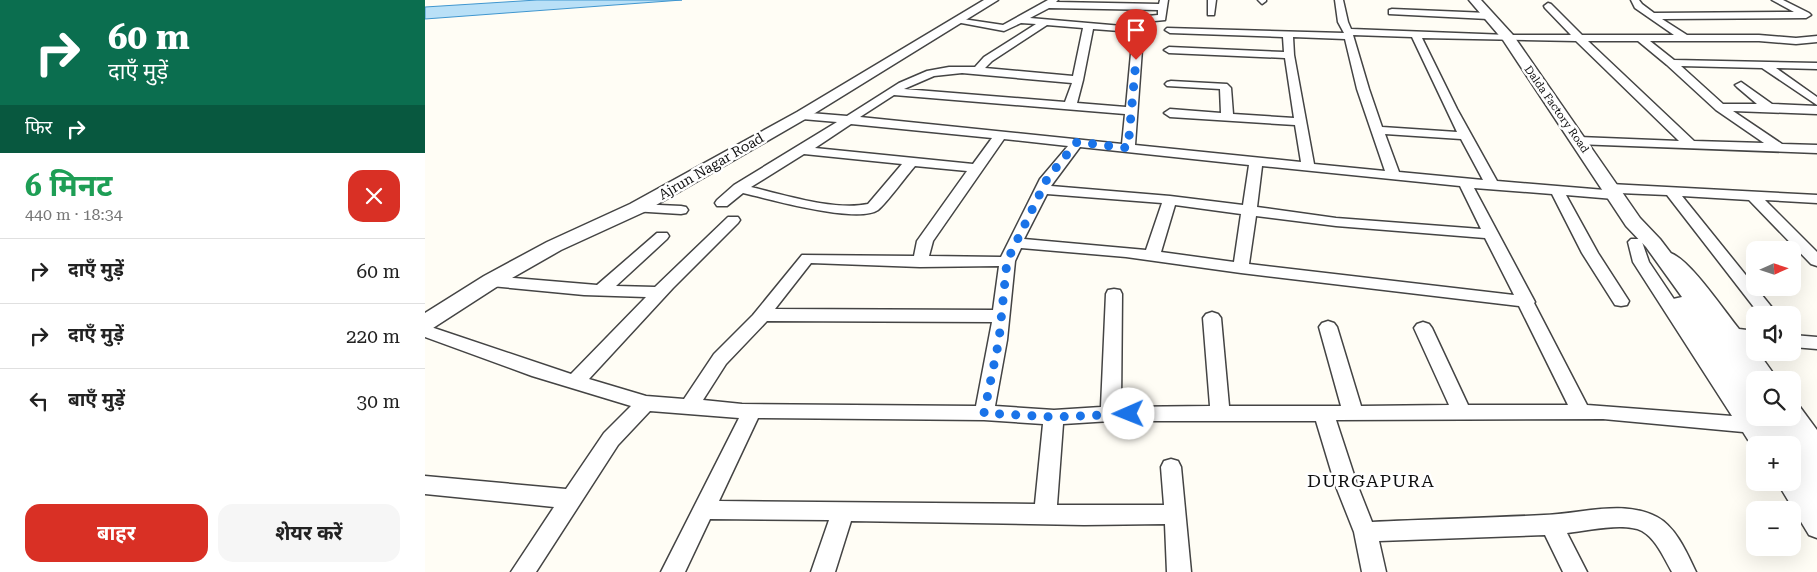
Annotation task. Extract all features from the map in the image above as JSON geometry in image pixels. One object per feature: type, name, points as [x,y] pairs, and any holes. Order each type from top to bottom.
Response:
[{"type":"street","name":"Ajrun Nagar Road","points":[[425,323],[491,281],[554,246],[637,208],[802,115],[992,0]]},
{"type":"street","points":[[1211,12],[1212,0]]},
{"type":"street","points":[[1339,0],[1343,22],[1349,34],[1363,89],[1393,175]]},
{"type":"street","points":[[1406,0],[1417,13]]},
{"type":"street","name":"Dalda Factory Road","points":[[1475,0],[1508,38],[1579,141],[1641,236],[1704,323],[1746,371]]},
{"type":"street","points":[[1635,0],[1638,6],[1685,38]]},
{"type":"street","points":[[1776,0],[1817,19]]},
{"type":"street","points":[[959,20],[1004,28],[1051,2],[1163,4],[1161,18],[1141,19],[1138,30],[1128,148]]},
{"type":"street","points":[[1548,6],[1578,38],[1690,144]]},
{"type":"street","points":[[1751,6],[1772,16]]},
{"type":"street","points":[[1392,12],[1488,16]]},
{"type":"street","points":[[1652,16],[1817,14]]},
{"type":"street","points":[[1019,20],[1138,30]]},
{"type":"street","points":[[981,71],[980,66],[988,59],[1046,22]]},
{"type":"street","points":[[1070,106],[1078,80],[1089,25]]},
{"type":"street","points":[[1170,30],[1288,34],[1415,34],[1508,38],[1685,38],[1796,41],[1817,39]]},
{"type":"street","points":[[1288,34],[1289,55],[1309,166]]},
{"type":"street","points":[[1415,34],[1465,136],[1492,184]]},
{"type":"street","points":[[1641,38],[1720,108],[1779,148]]},
{"type":"street","points":[[1796,41],[1816,52]]},
{"type":"street","points":[[1169,50],[1289,55]]},
{"type":"street","points":[[1671,63],[1817,66]]},
{"type":"street","points":[[1763,64],[1817,102]]},
{"type":"street","points":[[722,204],[739,188],[803,150],[909,81],[933,73],[953,70],[1078,80]]},
{"type":"street","points":[[1171,84],[1223,86],[1225,88],[1227,118]]},
{"type":"street","points":[[1741,86],[1770,108]]},
{"type":"street","points":[[893,92],[1132,111]]},
{"type":"street","points":[[1720,108],[1817,110]]},
{"type":"street","points":[[1170,113],[1301,122]]},
{"type":"street","points":[[802,115],[1465,182],[1556,189],[1817,199]]},
{"type":"street","points":[[1377,130],[1465,136]]},
{"type":"street","points":[[920,262],[925,241],[1001,135]]},
{"type":"street","points":[[1579,141],[1817,149]]},
{"type":"street","points":[[984,413],[1001,316],[1007,261],[1047,179],[1077,142]]},
{"type":"street","points":[[803,150],[976,168]]},
{"type":"street","points":[[1241,268],[1257,161]]},
{"type":"street","points":[[739,188],[842,210],[866,210],[873,207],[911,162]]},
{"type":"street","points":[[1465,182],[1581,412]]},
{"type":"street","points":[[1042,189],[1170,200],[1336,222],[1490,234]]},
{"type":"street","points":[[1556,189],[1591,253],[1621,302]]},
{"type":"street","points":[[1672,192],[1762,306]]},
{"type":"street","points":[[1753,196],[1817,261]]},
{"type":"street","points":[[1152,256],[1170,200]]},
{"type":"street","points":[[637,208],[681,210]]},
{"type":"street","points":[[575,382],[660,292],[733,220]]},
{"type":"street","points":[[601,290],[662,236]]},
{"type":"street","points":[[1641,236],[1683,269],[1762,371]]},
{"type":"street","points":[[1641,236],[1641,262],[1746,406]]},
{"type":"street","points":[[1016,243],[1152,256],[1527,302]]},
{"type":"street","points":[[689,407],[720,359],[763,315],[807,258],[920,262],[1007,261]]},
{"type":"street","points":[[491,281],[601,290],[660,292]]},
{"type":"street","points":[[1111,414],[1114,294]]},
{"type":"street","points":[[763,315],[1001,316]]},
{"type":"street","points":[[1212,318],[1220,413]]},
{"type":"street","name":"Dalda Factory Road","points":[[1704,323],[1746,401]]},
{"type":"street","points":[[1328,327],[1353,413]]},
{"type":"street","points":[[1423,328],[1462,412]]},
{"type":"street","points":[[425,331],[575,382],[646,403],[689,407],[752,411],[984,413],[1054,417],[1111,414],[1220,413],[1603,412],[1746,418]]},
{"type":"street","points":[[1735,335],[1746,336]]},
{"type":"street","points":[[1801,342],[1817,343]]},
{"type":"street","points":[[523,572],[611,439],[646,403]]},
{"type":"street","points":[[673,572],[752,411]]},
{"type":"street","points":[[1324,413],[1346,484],[1365,532],[1374,572]]},
{"type":"street","points":[[1045,514],[1054,417]]},
{"type":"street","points":[[1801,422],[1814,437]]},
{"type":"street","name":"Dalda Factory Road","points":[[1762,426],[1771,436]]},
{"type":"street","points":[[1787,426],[1817,466]]},
{"type":"street","points":[[1171,467],[1179,572]]},
{"type":"street","points":[[1801,476],[1817,500]]},
{"type":"street","points":[[425,484],[571,499]]},
{"type":"street","points":[[1793,491],[1817,528]]},
{"type":"street","points":[[704,510],[1176,514]]},
{"type":"street","points":[[823,572],[843,511]]},
{"type":"street","points":[[1365,532],[1551,525],[1595,518],[1630,520],[1647,523],[1667,542],[1684,572]]},
{"type":"street","points":[[1551,525],[1575,572]]},
{"type":"water","points":[[537,0],[682,0],[425,19],[425,7]]},
{"type":"district","name":"DURGAPURA","points":[[1371,481]]},
{"type":"route","points":[[1129,414],[1054,417],[984,413],[999,340],[1007,261],[1047,179],[1077,142],[1128,148],[1136,60]]}]
